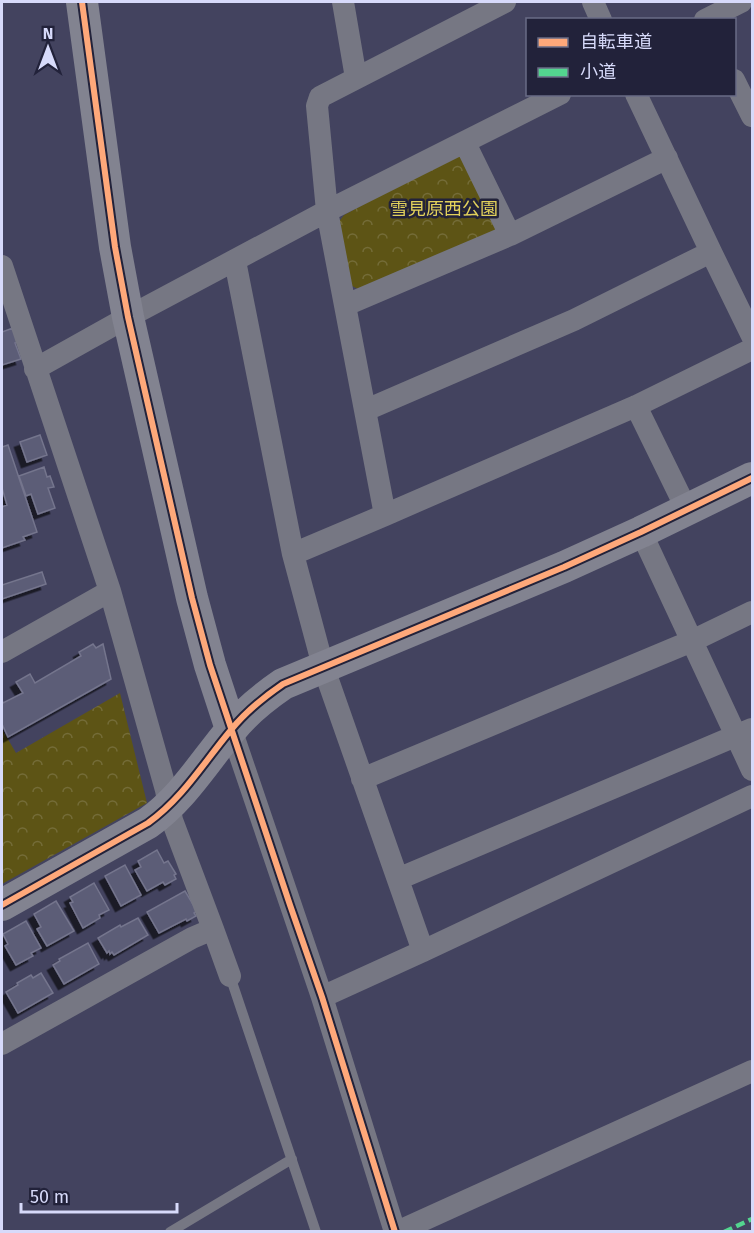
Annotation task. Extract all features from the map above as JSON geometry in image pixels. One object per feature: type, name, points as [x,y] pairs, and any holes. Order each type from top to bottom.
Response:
[{"type":"street","points":[[82,2],[115,247],[128,317],[192,597],[210,665],[322,997],[396,1232],[753,1071]]},
{"type":"street","points":[[344,2],[356,78]]},
{"type":"street","points":[[386,515],[327,211],[317,106],[320,97],[505,2]]},
{"type":"street","points":[[593,2],[600,18]]},
{"type":"street","points":[[709,18],[741,2]]},
{"type":"street","points":[[736,82],[753,116]]},
{"type":"street","points":[[35,369],[327,211],[556,96]]},
{"type":"street","points":[[637,96],[753,336]]},
{"type":"street","points":[[465,143],[510,235]]},
{"type":"street","points":[[346,305],[510,235],[667,158]]},
{"type":"street","points":[[366,410],[574,320],[711,252]]},
{"type":"street","points":[[235,261],[293,554],[323,666],[423,951]]},
{"type":"street","points":[[2,266],[110,591],[172,820],[230,976]]},
{"type":"street","points":[[293,554],[636,405],[753,349]]},
{"type":"street","points":[[636,405],[687,510]]},
{"type":"street","points":[[2,906],[148,823],[170,806],[231,729],[263,698],[283,684],[564,567],[753,478]]},
{"type":"street","points":[[641,532],[692,641],[745,733],[753,770]]},
{"type":"street","points":[[2,652],[110,591]]},
{"type":"street","points":[[362,779],[692,641],[753,612]]},
{"type":"street","points":[[398,879],[745,733]]},
{"type":"street","points":[[322,997],[753,796]]},
{"type":"street","points":[[2,1044],[192,938],[213,929]]},
{"type":"lane","points":[[230,976],[316,1232]]},
{"type":"lane","points":[[170,1232],[292,1159]]},
{"type":"green space","name":"雪見原西公園","points":[[455,155],[466,158],[498,225],[496,232],[360,290],[352,286],[338,223],[344,215]]},
{"type":"green space","points":[[120,693],[147,803],[2,884],[2,729],[16,753]]},
{"type":"building","points":[[13,328],[18,342],[15,343],[21,359],[2,365],[2,332]]},
{"type":"building","points":[[40,435],[47,455],[27,462],[20,442]]},
{"type":"building","points":[[8,445],[37,532],[23,537],[25,540],[2,548],[2,507],[7,505],[2,488],[2,447]]},
{"type":"building","points":[[44,467],[54,487],[48,488],[55,508],[38,514],[31,494],[26,496],[19,476]]},
{"type":"building","points":[[42,572],[46,584],[2,599],[2,585]]},
{"type":"building","points":[[93,644],[96,648],[103,644],[111,679],[8,737],[2,724],[2,700],[3,703],[23,693],[16,682],[30,674],[35,683],[81,656],[79,652]]},
{"type":"building","points":[[157,850],[164,863],[168,861],[176,874],[174,875],[176,879],[165,885],[163,882],[147,891],[135,870],[141,867],[138,861]]},
{"type":"building","points":[[125,865],[141,895],[121,906],[105,876]]},
{"type":"building","points":[[94,883],[109,910],[83,928],[70,903],[73,902],[70,897]]},
{"type":"building","points":[[185,891],[197,911],[194,913],[196,916],[159,933],[147,912]]},
{"type":"building","points":[[56,901],[74,931],[47,946],[37,929],[41,927],[34,914]]},
{"type":"building","points":[[138,918],[148,935],[114,955],[109,951],[107,953],[98,938]]},
{"type":"building","points":[[26,921],[41,948],[31,953],[33,956],[16,965],[5,946],[8,944],[3,934]]},
{"type":"building","points":[[88,943],[99,964],[64,984],[53,965],[60,961],[59,959]]},
{"type":"building","points":[[41,973],[53,993],[18,1013],[6,992],[31,975],[33,978]]},
{"type":"marked path","points":[[724,1232],[752,1219]]},
{"type":"cycle path","points":[[82,2],[115,247],[128,317],[192,598],[210,665],[322,997],[395,1232]]},
{"type":"cycle path","points":[[2,905],[148,823],[161,813],[183,791],[243,717],[283,684],[564,567],[752,478]]}]
